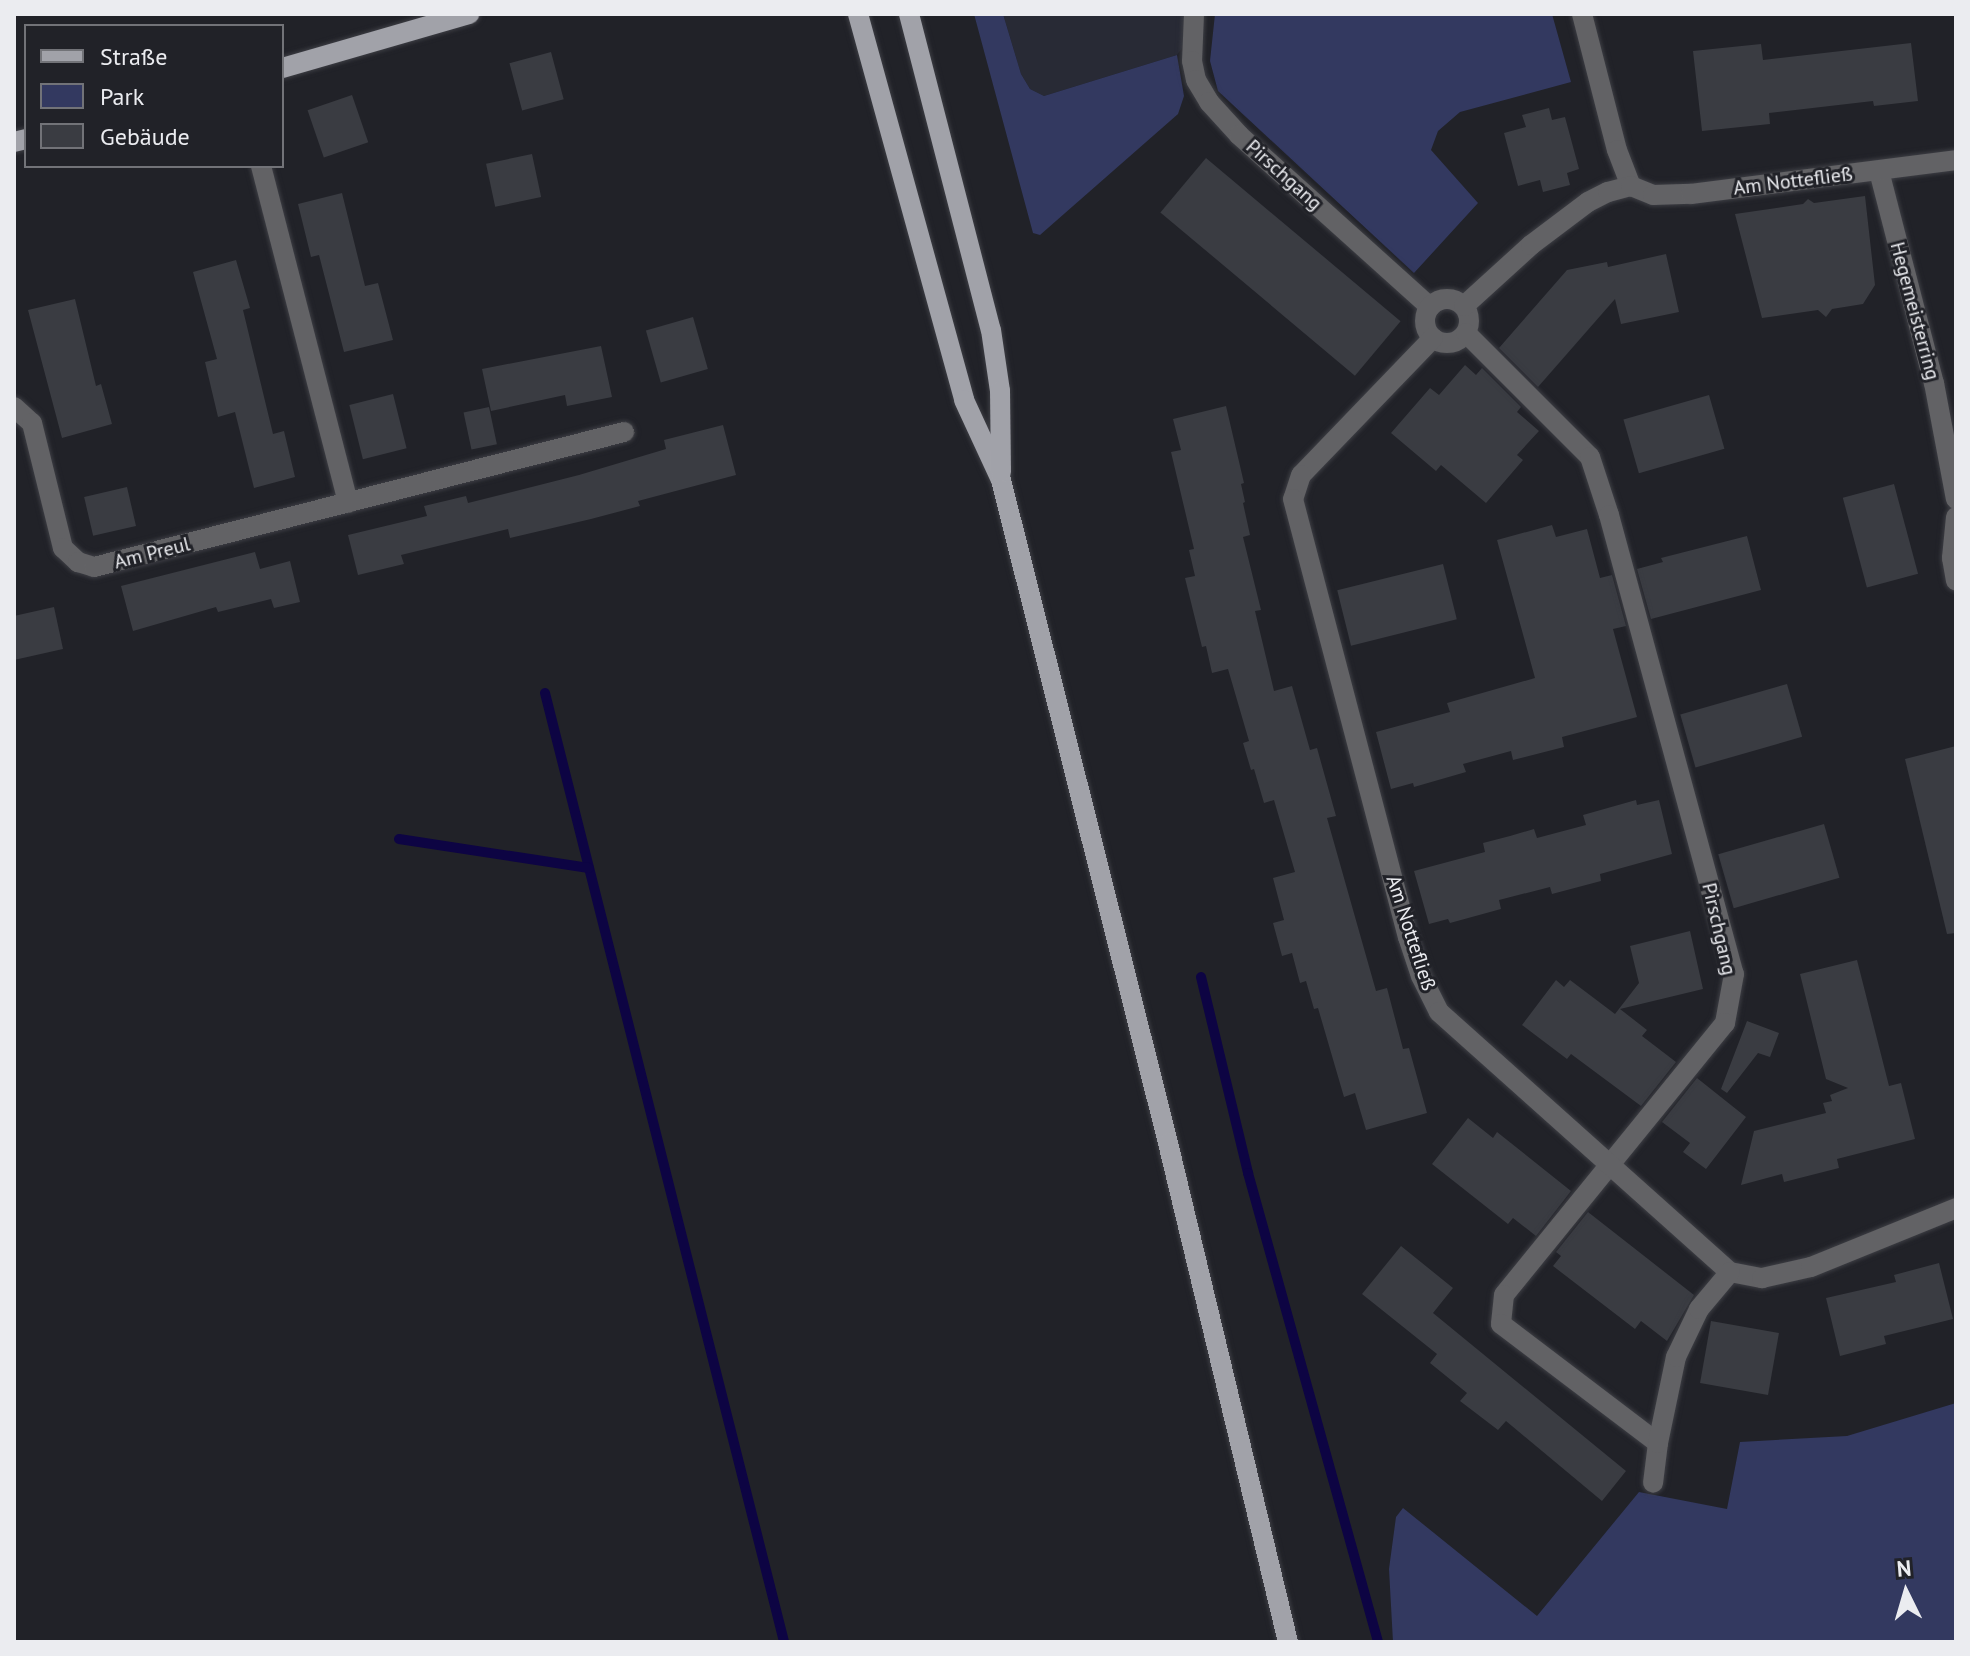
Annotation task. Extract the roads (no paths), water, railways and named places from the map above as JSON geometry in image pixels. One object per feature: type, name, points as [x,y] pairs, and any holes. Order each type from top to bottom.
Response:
[{"type":"main road","points":[[284,67],[469,14]]},
{"type":"main road","points":[[858,14],[964,400],[1001,480],[1164,1128],[1288,1642]]},
{"type":"main road","points":[[909,14],[991,330],[1000,391],[1001,480]]},
{"type":"street","name":"Pirschgang","points":[[1194,14],[1192,61],[1196,80],[1209,102],[1239,135],[1430,307]]},
{"type":"street","points":[[1464,306],[1531,245],[1588,202],[1631,186],[1617,150],[1582,14]]},
{"type":"street","name":"Am Nottefließ","points":[[1631,186],[1653,195],[1691,194],[1956,160]]},
{"type":"street","points":[[262,168],[348,503]]},
{"type":"street","name":"Hegemeisterring","points":[[1879,171],[1934,383],[1956,499]]},
{"type":"street","points":[[1447,299],[1464,306],[1469,319],[1466,333],[1450,342],[1433,338],[1425,323],[1430,307],[1447,299]]},
{"type":"street","name":"Pirschgang","points":[[1466,333],[1590,457],[1609,515],[1734,974],[1725,1023],[1504,1295],[1501,1324],[1658,1443]]},
{"type":"street","name":"Am Nottefließ","points":[[1433,338],[1301,475],[1293,499],[1331,655],[1421,976],[1439,1012],[1607,1166],[1730,1272]]},
{"type":"street","name":"Am Preul","points":[[14,407],[32,423],[63,548],[78,562],[94,567],[624,432]]},
{"type":"street","points":[[1956,517],[1952,558],[1956,581]]},
{"type":"street","points":[[1653,1483],[1676,1357],[1699,1309],[1730,1272],[1762,1278],[1811,1267],[1956,1208]]},
{"type":"waterway","points":[[545,693],[784,1642]]},
{"type":"waterway","points":[[399,839],[589,868]]},
{"type":"waterway","points":[[1201,977],[1248,1173],[1378,1642]]}]
